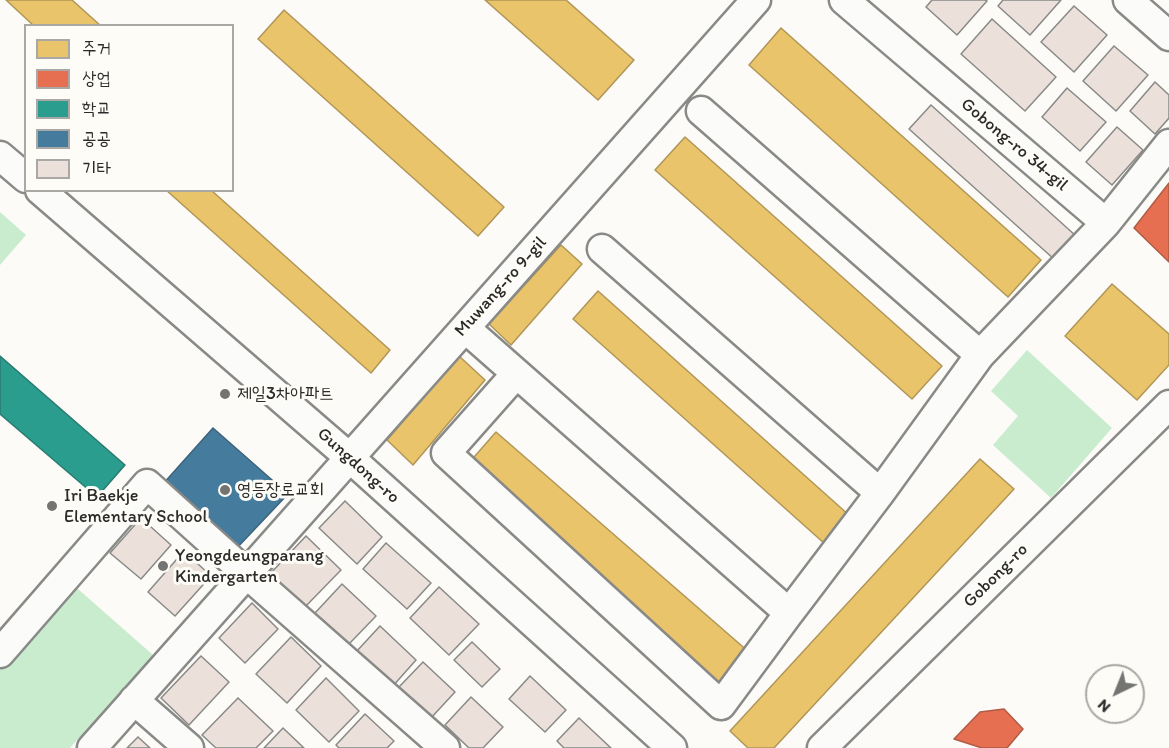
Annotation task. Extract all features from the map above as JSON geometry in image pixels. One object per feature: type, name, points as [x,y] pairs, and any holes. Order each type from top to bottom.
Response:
[{"type":"street","name":"Muwang-ro 9-gil","points":[[92,748],[756,0]]},
{"type":"street","name":"Gobong-ro 34-gil","points":[[844,0],[1106,223]]},
{"type":"street","points":[[1128,0],[1169,36]]},
{"type":"street","points":[[701,111],[980,355]]},
{"type":"street","points":[[516,374],[446,453],[721,705],[980,355],[1106,223],[1169,144]]},
{"type":"street","points":[[0,156],[24,176]]},
{"type":"street","name":"Gungdong-ro","points":[[42,192],[350,458],[672,748]]},
{"type":"street","points":[[602,249],[880,493]]},
{"type":"street","points":[[465,328],[789,613]]},
{"type":"street","name":"Gobong-ro","points":[[822,748],[1169,405]]},
{"type":"street","points":[[0,654],[147,484],[445,748]]},
{"type":"street","points":[[134,700],[189,748]]},
{"type":"green space","points":[[0,212],[26,235],[0,265]]},
{"type":"green space","points":[[1027,350],[1112,428],[1051,498],[993,445],[1018,416],[991,391]]},
{"type":"green space","points":[[70,582],[153,655],[70,748],[0,748],[0,660]]},
{"type":"building: 주거","points":[[6,0],[72,0],[99,24],[32,24]]},
{"type":"building: 주거","points":[[485,0],[566,0],[634,60],[598,100]]},
{"type":"building: 주거","points":[[284,10],[504,207],[478,236],[258,39]]},
{"type":"building: 주거","points":[[781,28],[1041,260],[1008,297],[749,65]]},
{"type":"building: 주거","points":[[685,137],[942,366],[912,399],[655,170]]},
{"type":"building: 주거","points":[[168,192],[213,192],[390,350],[371,373]]},
{"type":"building: 주거","points":[[561,245],[582,264],[511,345],[489,324]]},
{"type":"building: 주거","points":[[1112,284],[1169,334],[1169,365],[1137,400],[1065,336]]},
{"type":"building: 주거","points":[[598,291],[850,516],[825,544],[573,319]]},
{"type":"building: 주거","points":[[459,356],[485,380],[413,465],[387,440]]},
{"type":"building: 주거","points":[[496,432],[750,653],[722,685],[468,464]]},
{"type":"building: 주거","points":[[980,459],[1014,489],[774,748],[748,748],[730,731]]},
{"type":"building: 상업","points":[[1169,183],[1169,262],[1134,228]]},
{"type":"building: 상업","points":[[1004,709],[1023,729],[1007,748],[982,748],[954,739],[980,712]]},
{"type":"building: 학교","points":[[0,356],[125,465],[97,497],[0,414]]},
{"type":"building: 공공","name":"영등장로교회","points":[[213,428],[288,494],[234,551],[162,485]]},
{"type":"building: 기타","points":[[932,0],[987,1],[957,35],[926,7]]},
{"type":"building: 기타","points":[[1003,0],[1061,0],[1030,35],[998,6]]},
{"type":"building: 기타","points":[[1074,6],[1107,35],[1074,72],[1041,42]]},
{"type":"building: 기타","points":[[992,19],[1056,77],[1025,111],[961,54]]},
{"type":"building: 기타","points":[[1114,46],[1148,75],[1116,111],[1083,81]]},
{"type":"building: 기타","points":[[1155,82],[1169,95],[1169,118],[1155,134],[1130,111]]},
{"type":"building: 기타","points":[[1067,88],[1106,122],[1080,151],[1042,117]]},
{"type":"building: 기타","points":[[931,105],[1076,236],[1055,260],[909,129]]},
{"type":"building: 기타","points":[[1117,127],[1143,150],[1112,185],[1086,162]]},
{"type":"building: 기타","points":[[345,501],[382,537],[357,564],[319,528]]},
{"type":"building: 기타","points":[[141,518],[171,545],[141,579],[110,553]]},
{"type":"building: 기타","points":[[306,536],[341,570],[304,608],[269,575]]},
{"type":"building: 기타","points":[[386,543],[431,583],[407,609],[363,569]]},
{"type":"building: 기타","points":[[184,551],[211,576],[175,616],[148,592]]},
{"type":"building: 기타","points":[[342,584],[376,616],[349,644],[315,613]]},
{"type":"building: 기타","points":[[439,587],[479,624],[449,655],[410,618]]},
{"type":"building: 기타","points":[[252,603],[278,629],[245,663],[219,638]]},
{"type":"building: 기타","points":[[380,626],[416,660],[392,687],[356,652]]},
{"type":"building: 기타","points":[[291,637],[321,666],[287,703],[256,674]]},
{"type":"building: 기타","points":[[472,642],[500,669],[482,687],[454,660]]},
{"type":"building: 기타","points":[[201,656],[229,682],[189,725],[161,698]]},
{"type":"building: 기타","points":[[423,662],[455,692],[430,719],[398,688]]},
{"type":"building: 기타","points":[[530,676],[566,710],[545,732],[509,699]]},
{"type":"building: 기타","points":[[326,678],[359,711],[329,742],[296,710]]},
{"type":"building: 기타","points":[[471,697],[503,727],[483,748],[469,748],[445,725]]},
{"type":"building: 기타","points":[[238,698],[273,731],[256,748],[216,748],[202,735]]},
{"type":"building: 기타","points":[[365,714],[394,741],[387,748],[339,748],[336,745]]},
{"type":"building: 기타","points":[[579,718],[611,748],[564,748],[557,741]]},
{"type":"building: 기타","points":[[283,728],[304,748],[264,748]]},
{"type":"building: 기타","points":[[138,737],[150,748],[127,748]]},
{"type":"place","name":"제일3차아파트","points":[[225,394]]},
{"type":"place","name":"영등장로교회","points":[[225,490]]},
{"type":"place","name":"Iri Baekje Elementary School","points":[[52,506]]},
{"type":"place","name":"Yeongdeungparang Kindergarten","points":[[163,566]]}]
